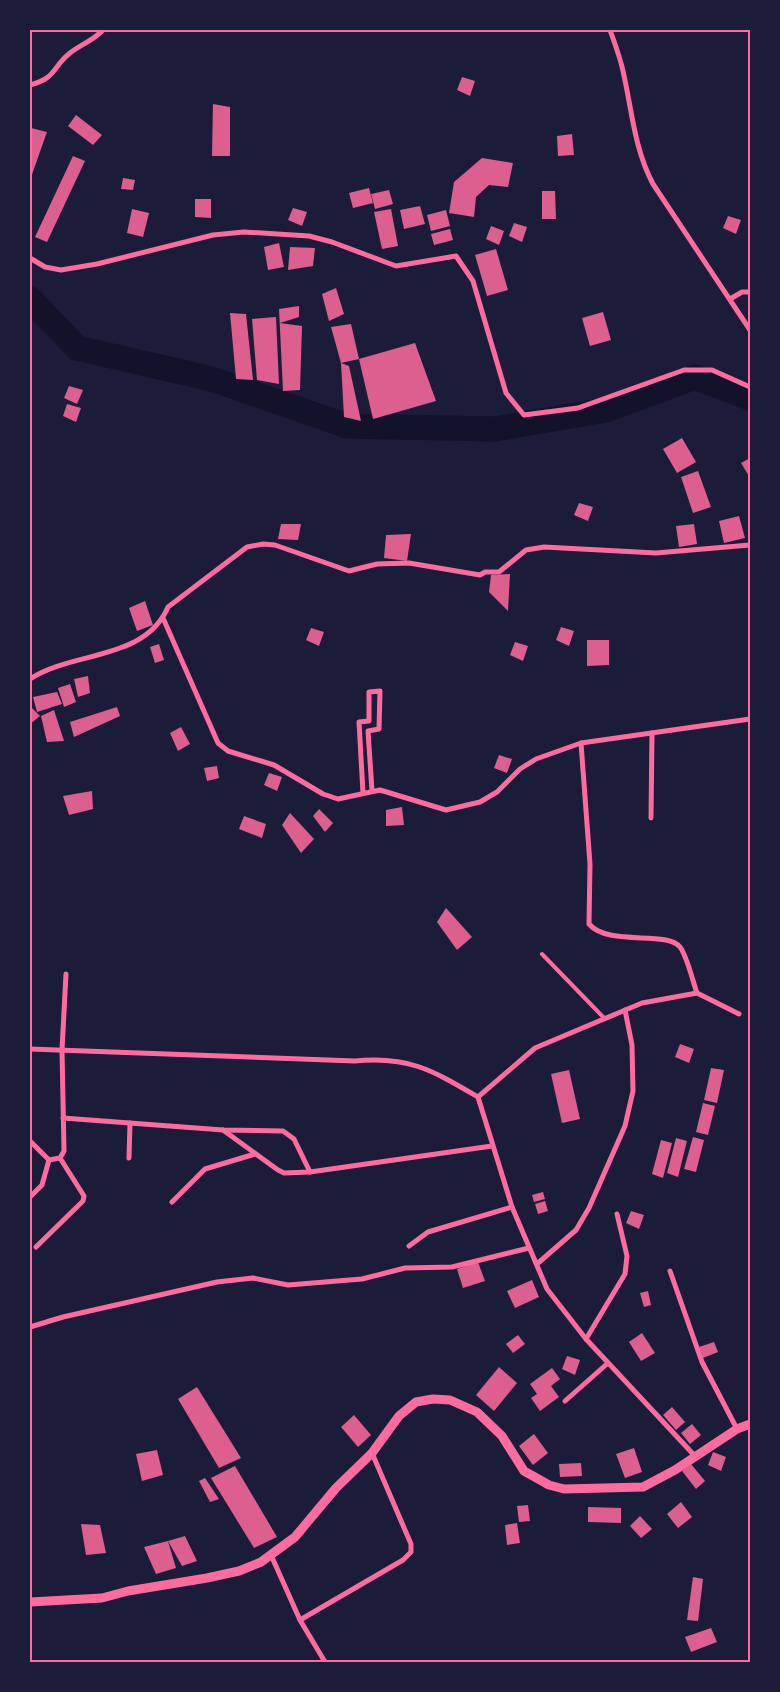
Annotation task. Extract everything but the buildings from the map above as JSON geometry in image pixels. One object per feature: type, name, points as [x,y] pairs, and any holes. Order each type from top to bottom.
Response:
[{"type":"street","points":[[30,84],[45,81],[70,53],[94,40],[103,30]]},
{"type":"street","points":[[610,30],[623,71],[635,138],[645,168],[653,184],[750,330]]},
{"type":"street","points":[[30,258],[45,267],[61,270],[97,264],[213,235],[244,232],[309,236],[332,242],[396,266],[456,256],[473,282],[506,393],[524,416],[578,408],[684,370],[712,370],[750,387]]},
{"type":"street","points":[[730,299],[742,292],[750,292]]},
{"type":"street","points":[[30,679],[64,664],[122,648],[150,631],[163,618],[168,607],[247,547],[264,544],[288,549],[350,571],[377,564],[409,563],[480,575],[485,572],[499,572],[526,550],[544,547],[656,554],[750,545]]},
{"type":"street","points":[[163,618],[218,743],[228,752],[274,765],[322,794],[338,799],[372,790],[380,790],[446,810],[461,808],[480,802],[497,792],[520,770],[536,759],[581,743],[750,719]]},
{"type":"street","points":[[363,793],[359,722],[369,722],[369,692],[380,691],[380,729],[368,731],[372,790]]},
{"type":"street","points":[[651,818],[652,733]]},
{"type":"street","points":[[581,743],[590,864],[589,924],[596,932],[609,935],[672,941],[680,947],[697,994]]},
{"type":"street","points":[[49,1160],[60,1158],[64,1151],[62,1050],[66,974]]},
{"type":"street","points":[[478,1097],[535,1048],[642,1003],[697,994],[739,1014]]},
{"type":"street","points":[[537,1264],[576,1230],[589,1208],[625,1126],[634,1091],[632,1045],[625,1010]]},
{"type":"street","points":[[30,1049],[355,1061],[394,1059],[416,1065],[478,1097],[512,1207],[547,1289],[608,1363],[694,1455]]},
{"type":"street","points":[[62,1118],[223,1130],[283,1131],[294,1139],[310,1172]]},
{"type":"street","points":[[129,1158],[130,1123]]},
{"type":"street","points":[[223,1130],[284,1173],[310,1172],[492,1146]]},
{"type":"street","points":[[30,1141],[49,1160]]},
{"type":"street","points":[[172,1202],[204,1169],[255,1154]]},
{"type":"street","points":[[36,1247],[83,1201],[84,1196],[60,1158]]},
{"type":"street","points":[[30,1197],[42,1185],[49,1160]]},
{"type":"street","points":[[409,1246],[428,1232],[512,1207]]},
{"type":"street","points":[[586,1338],[626,1274],[627,1256],[617,1214]]},
{"type":"street","points":[[30,1328],[63,1317],[217,1282],[254,1278],[288,1285],[362,1279],[405,1268],[452,1267],[530,1248]]},
{"type":"street","points":[[670,1271],[702,1362],[737,1429]]},
{"type":"street","points":[[565,1401],[608,1363]]},
{"type":"street","points":[[30,1602],[102,1598],[128,1591],[207,1578],[239,1571],[271,1555],[295,1537],[349,1473],[372,1453],[399,1416],[416,1402],[433,1399],[450,1400],[477,1412],[502,1436],[524,1471],[549,1484],[564,1489],[643,1486],[674,1470],[694,1455],[737,1429],[750,1424]]},
{"type":"street","points":[[300,1620],[403,1560],[411,1552],[411,1544],[372,1453]]},
{"type":"street","points":[[271,1555],[300,1620],[325,1662]]},
{"type":"lane","points":[[542,954],[605,1019]]},
{"type":"waterway","points":[[30,299],[77,348],[212,379],[347,426],[495,429],[606,410],[695,377],[750,398]]}]
